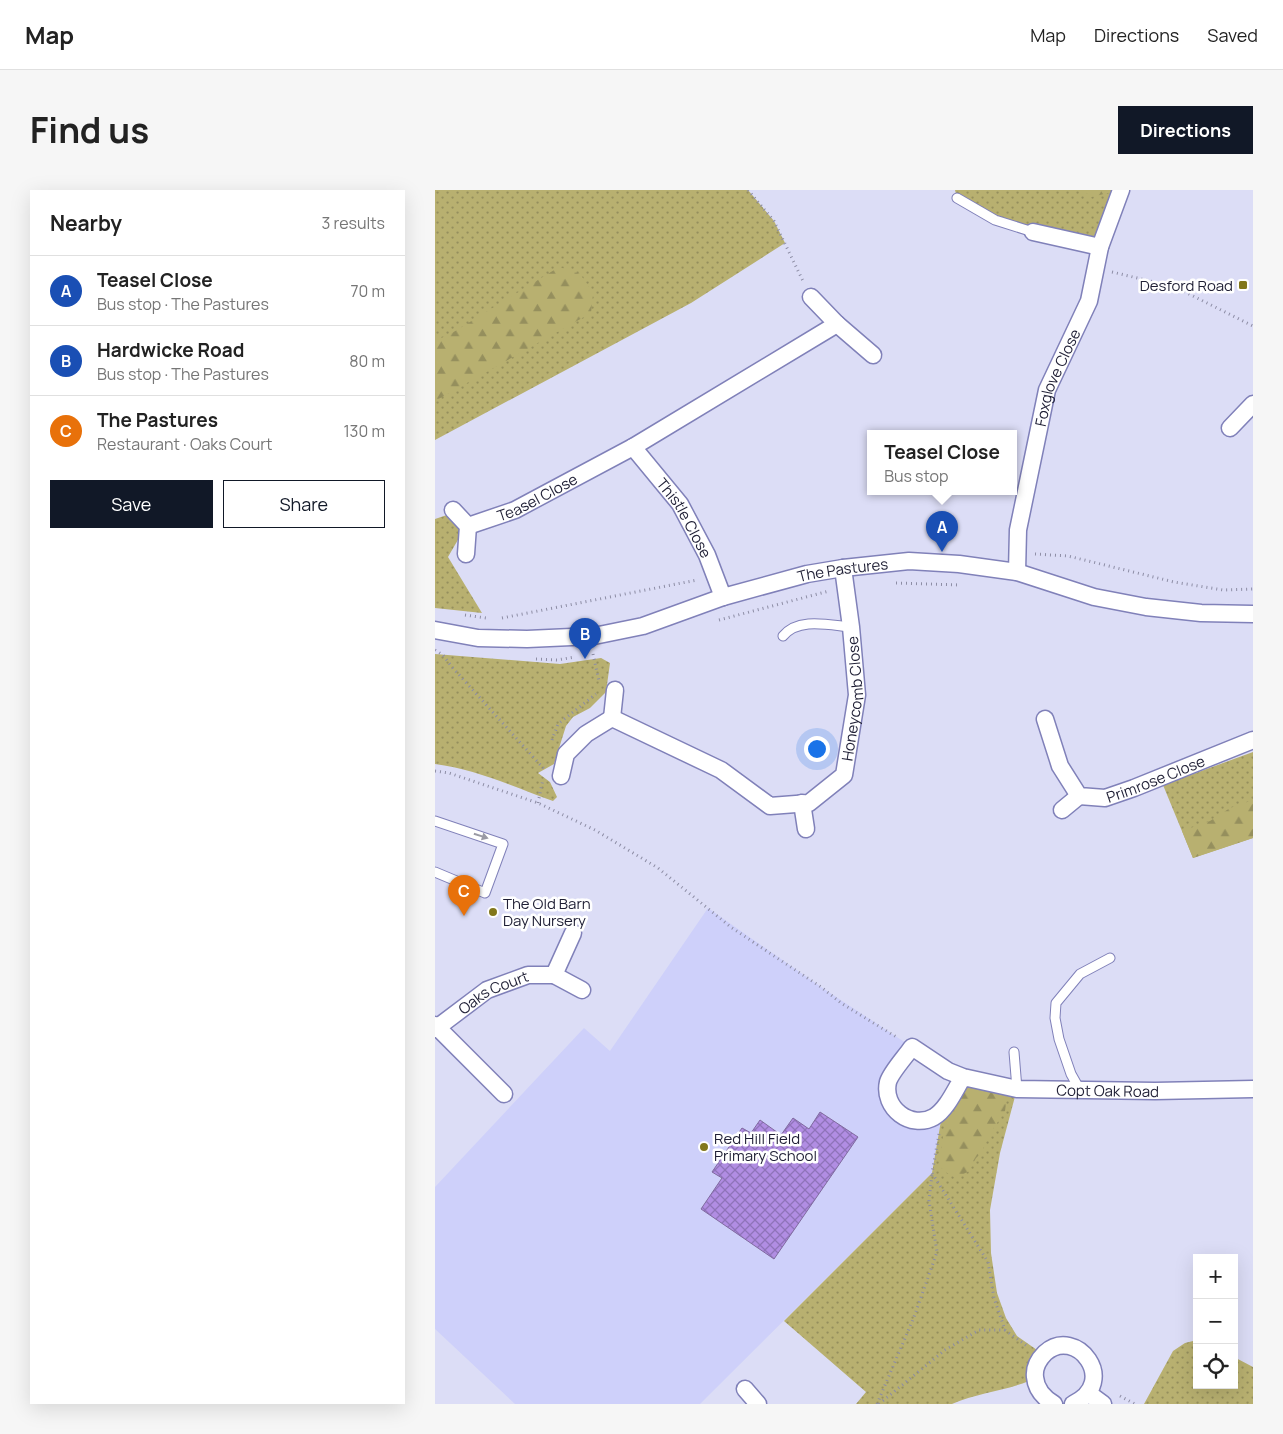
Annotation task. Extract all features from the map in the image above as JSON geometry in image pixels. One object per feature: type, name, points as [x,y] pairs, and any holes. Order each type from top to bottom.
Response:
[{"type":"street","name":"Foxglove Close","points":[[1017,572],[1018,530],[1047,390],[1089,301],[1100,247],[1121,190]]},
{"type":"street","points":[[1033,232],[1100,247]]},
{"type":"street","points":[[811,297],[837,324],[873,355]]},
{"type":"street","name":"Teasel Close","points":[[468,526],[515,510],[633,447],[837,324]]},
{"type":"street","points":[[1230,428],[1253,404]]},
{"type":"street","name":"Thistle Close","points":[[633,447],[680,504],[707,556],[723,597]]},
{"type":"street","points":[[453,510],[468,526],[466,554]]},
{"type":"street","name":"The Pastures","points":[[435,630],[478,638],[527,639],[594,636],[643,626],[723,597],[807,574],[909,560],[959,564],[1017,572],[1094,597],[1146,607],[1201,613],[1253,614]]},
{"type":"street","name":"Honeycomb Close","points":[[612,718],[721,770],[770,806],[809,803],[844,775],[857,695],[843,568]]},
{"type":"street","points":[[553,773],[566,754],[586,734],[612,718],[615,690]]},
{"type":"street","points":[[1045,719],[1060,766],[1079,796],[1062,810]]},
{"type":"street","name":"Primrose Close","points":[[1079,796],[1105,798],[1253,740]]},
{"type":"street","points":[[802,803],[806,829]]},
{"type":"street","points":[[554,975],[573,933]]},
{"type":"street","name":"Oaks Court","points":[[437,1026],[487,990],[528,975],[554,975],[582,990]]},
{"type":"street","points":[[437,1026],[504,1094]]},
{"type":"street","points":[[912,1047],[889,1080],[887,1095],[901,1116],[914,1121],[925,1121],[935,1116],[943,1109],[963,1077]]},
{"type":"street","name":"Copt Oak Road","points":[[912,1047],[948,1071],[963,1077],[1017,1089],[1155,1091],[1253,1089]]},
{"type":"street","points":[[1055,1404],[1043,1397],[1037,1389],[1035,1379],[1037,1364],[1048,1351],[1068,1346],[1086,1355],[1091,1364],[1094,1373],[1093,1384],[1098,1401],[1081,1400],[1073,1404]]},
{"type":"street","points":[[745,1389],[758,1404]]},
{"type":"lane","points":[[957,198],[995,220],[1033,232]]},
{"type":"lane","points":[[783,636],[789,628],[804,624],[851,627]]},
{"type":"lane","points":[[435,821],[503,844],[485,892],[435,872]]},
{"type":"lane","points":[[1080,1090],[1071,1074],[1059,1039],[1055,1018],[1056,1003],[1080,974],[1110,958]]},
{"type":"lane","points":[[1014,1052],[1017,1089]]},
{"type":"path","points":[[748,190],[774,221],[780,237],[811,297]]},
{"type":"path","points":[[1095,268],[1175,286],[1253,326]]},
{"type":"path","points":[[435,650],[443,655],[452,668],[553,773]]},
{"type":"path","points":[[435,771],[449,773],[529,800],[595,830],[657,868],[733,928],[821,987],[841,1003],[912,1047]]},
{"type":"path","points":[[878,1404],[914,1318],[937,1252],[929,1201],[943,1109]]},
{"type":"path","points":[[932,1173],[988,1262],[994,1298],[1005,1330],[1041,1357]]},
{"type":"path","points":[[878,1404],[945,1350],[979,1330],[1005,1330]]},
{"type":"shaded area","name":"Red Hill Field Primary School","points":[[708,908],[821,987],[912,1047],[887,1095],[914,1121],[943,1109],[932,1173],[700,1404],[515,1404],[435,1329],[435,1187],[584,1028],[610,1051]]},
{"type":"green space","points":[[435,190],[748,190],[774,221],[785,243],[691,303],[435,440]]},
{"type":"green space","points":[[955,190],[1121,190],[1100,247],[995,220],[957,198]]},
{"type":"green space","points":[[1083,190],[1121,190],[1091,197]]},
{"type":"green space","points":[[559,267],[580,274],[593,293],[591,313],[435,401],[435,341],[452,333]]},
{"type":"green space","points":[[447,515],[463,531],[448,557],[482,613],[435,608],[435,519]]},
{"type":"green space","points":[[435,654],[560,664],[601,658],[610,663],[606,692],[590,708],[573,717],[566,726],[554,764],[538,773],[550,782],[557,797],[553,801],[480,774],[435,764]]},
{"type":"green space","points":[[1253,752],[1253,838],[1193,858],[1163,785]]},
{"type":"green space","points":[[1253,800],[1253,838],[1193,858],[1182,831],[1210,821],[1230,808]]},
{"type":"green space","points":[[963,1077],[1017,1089],[1000,1153],[990,1210],[991,1253],[997,1293],[1006,1318],[1017,1336],[1037,1350],[1042,1357],[1029,1381],[952,1404],[856,1404],[866,1392],[784,1321],[932,1173],[943,1109]]},
{"type":"green space","points":[[963,1088],[982,1088],[1007,1096],[1005,1111],[991,1132],[981,1153],[969,1171],[956,1178],[939,1166],[946,1114]]},
{"type":"green space","points":[[1193,1341],[1193,1389],[1238,1389],[1238,1359],[1253,1367],[1253,1404],[1144,1404],[1173,1351],[1185,1343]]},
{"type":"building","points":[[820,1112],[858,1137],[774,1259],[701,1209],[722,1178],[712,1172],[742,1128],[751,1133],[760,1120],[781,1135],[793,1118],[809,1129]]},
{"type":"place","name":"Desford Road","points":[[1243,285]]},
{"type":"place","name":"Teasel Close","points":[[942,552]]},
{"type":"place","name":"Hardwicke Road","points":[[585,659]]},
{"type":"place","name":"The Old Barn Day Nursery","points":[[493,912]]},
{"type":"place","name":"The Pastures","points":[[464,916]]},
{"type":"place","name":"Red Hill Field Primary School","points":[[704,1147]]}]
